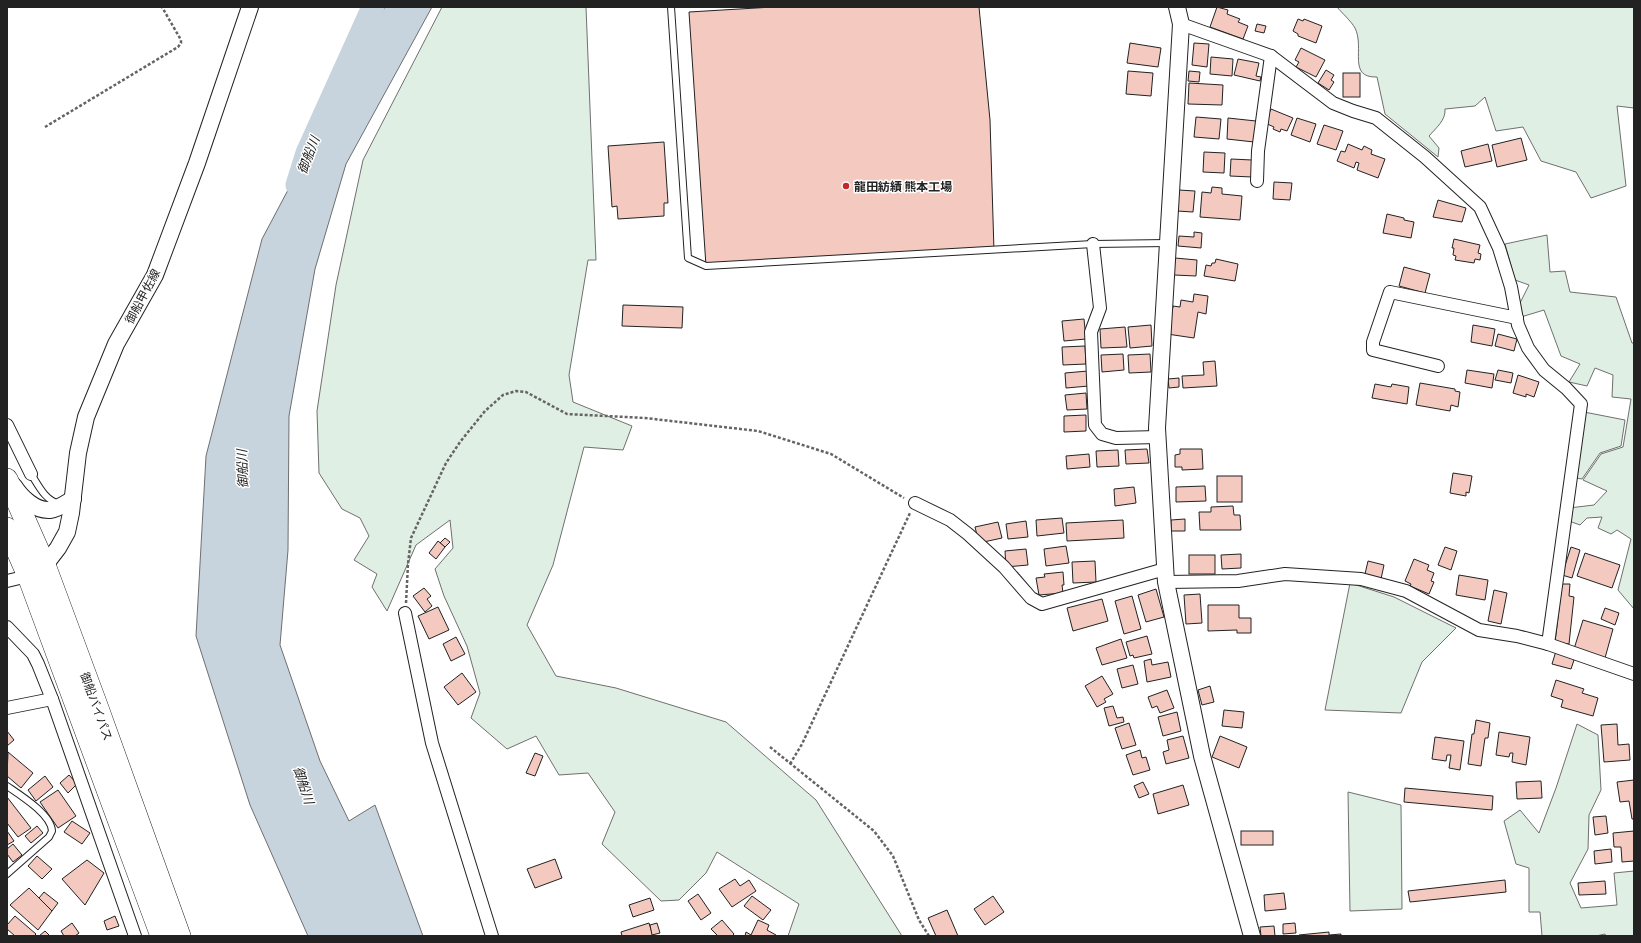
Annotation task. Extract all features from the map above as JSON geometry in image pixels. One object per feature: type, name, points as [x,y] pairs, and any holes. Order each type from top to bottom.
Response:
[{"type":"highway","name":"御船バイパス","points":[[7,479],[36,571],[162,936]]},
{"type":"highway","name":"御船バイパス","points":[[7,528],[36,571],[98,708],[180,936]]},
{"type":"street","name":"御船甲佐線","points":[[36,571],[58,548],[67,532],[71,513],[67,502],[86,418],[116,344],[155,275],[197,163],[250,7]]},
{"type":"street","points":[[1177,7],[1182,24],[1164,312],[1158,437],[1166,575],[1202,756],[1252,936]]},
{"type":"street","points":[[1182,24],[1271,56],[1333,103],[1376,118],[1425,157],[1480,207],[1499,248],[1512,287],[1517,318],[1528,348],[1544,370],[1566,388],[1581,404],[1548,644]]},
{"type":"street","points":[[1257,181],[1258,150],[1271,56]]},
{"type":"street","points":[[1093,244],[1100,308],[1091,332],[1095,425],[1102,434],[1116,438],[1158,437]]},
{"type":"street","points":[[1438,366],[1373,350],[1373,342],[1390,292],[1517,318]]},
{"type":"street","points":[[7,425],[31,474]]},
{"type":"street","points":[[7,474],[25,500],[43,509],[50,510],[67,502]]},
{"type":"street","points":[[915,503],[950,520],[962,529],[1004,567],[1031,598],[1042,604],[1166,575],[1238,581],[1285,574],[1361,579],[1406,591],[1479,630],[1517,636],[1548,644],[1634,674]]},
{"type":"street","points":[[7,581],[36,571]]},
{"type":"street","points":[[405,613],[432,743],[492,936]]},
{"type":"street","points":[[7,627],[32,654],[38,664],[52,699],[135,936]]},
{"type":"street","points":[[7,708],[52,699]]},
{"type":"lane","points":[[671,7],[688,258],[706,266],[1093,244],[1169,243]]},
{"type":"lane","points":[[31,474],[48,499],[57,504],[67,502]]},
{"type":"lane","points":[[7,786],[35,806],[52,826],[52,831],[49,837],[7,874]]},
{"type":"path","points":[[45,127],[178,47],[181,40],[162,7]]},
{"type":"path","points":[[405,613],[411,538],[446,463],[460,442],[485,411],[503,395],[516,392],[526,392],[568,414],[645,418],[758,431],[831,454],[900,496],[915,503],[802,744],[790,764]]},
{"type":"path","points":[[770,747],[874,831],[893,856],[920,920],[929,936]]},
{"type":"green space","points":[[442,7],[586,7],[596,260],[588,260],[569,375],[573,402],[632,426],[623,450],[584,447],[553,565],[527,625],[556,676],[616,688],[726,722],[816,800],[902,936],[788,936],[799,904],[717,852],[706,873],[679,900],[661,901],[602,844],[615,812],[588,773],[559,775],[536,736],[507,749],[471,718],[480,693],[467,646],[444,596],[435,569],[453,548],[450,520],[416,545],[387,611],[372,587],[377,574],[354,560],[369,536],[360,518],[342,509],[319,473],[317,411],[336,285],[363,160]]},
{"type":"green space","points":[[1337,7],[1634,7],[1634,108],[1617,106],[1626,186],[1591,198],[1576,172],[1541,161],[1523,127],[1496,131],[1485,97],[1475,106],[1445,109],[1444,117],[1429,136],[1439,148],[1438,157],[1385,114],[1377,77],[1368,76],[1362,73],[1359,67],[1358,36],[1355,28]]},
{"type":"green space","points":[[1547,235],[1550,272],[1565,271],[1570,292],[1616,297],[1632,343],[1634,343],[1634,609],[1618,590],[1631,539],[1617,530],[1611,534],[1598,528],[1602,517],[1587,518],[1580,525],[1569,521],[1569,508],[1594,505],[1607,491],[1583,480],[1601,454],[1623,447],[1631,399],[1612,397],[1613,375],[1595,368],[1587,386],[1569,382],[1580,364],[1561,356],[1544,310],[1521,317],[1519,305],[1529,285],[1515,280],[1505,244]]},
{"type":"green space","points":[[1584,412],[1625,420],[1621,446],[1600,453],[1582,479],[1576,478]]},
{"type":"green space","points":[[1350,583],[1394,597],[1456,628],[1422,662],[1401,713],[1325,710]]},
{"type":"green space","points":[[1577,724],[1598,735],[1601,790],[1589,815],[1588,849],[1570,883],[1581,908],[1617,905],[1614,873],[1634,871],[1634,936],[1606,936],[1605,934],[1596,936],[1542,936],[1540,912],[1529,912],[1529,868],[1516,864],[1504,821],[1520,810],[1539,833],[1556,788]]},
{"type":"green space","points":[[1348,792],[1401,805],[1402,909],[1350,911]]},
{"type":"water","points":[[385,7],[432,7],[346,164],[315,269],[289,416],[288,550],[280,645],[320,761],[349,821],[375,805],[423,936],[308,936],[250,805],[196,636],[206,456],[262,239]]},
{"type":"building","name":"龍田紡績 熊本工場","points":[[773,7],[979,7],[990,120],[994,251],[706,266],[689,12]]},
{"type":"building","points":[[1217,7],[1228,10],[1227,14],[1240,19],[1238,22],[1248,26],[1243,39],[1210,27]]},
{"type":"building","points":[[1298,19],[1303,21],[1304,19],[1322,26],[1316,43],[1298,36],[1298,34],[1293,31]]},
{"type":"building","points":[[1257,24],[1266,26],[1264,33],[1255,31]]},
{"type":"building","points":[[1130,43],[1161,48],[1158,67],[1127,63]]},
{"type":"building","points":[[1194,43],[1209,44],[1207,67],[1192,65]]},
{"type":"building","points":[[1301,48],[1325,60],[1316,77],[1296,67],[1299,62],[1295,60]]},
{"type":"building","points":[[1211,57],[1233,59],[1232,76],[1210,74]]},
{"type":"building","points":[[1238,59],[1259,63],[1256,76],[1261,77],[1260,81],[1234,75]]},
{"type":"building","points":[[1326,70],[1334,75],[1331,80],[1334,82],[1329,90],[1318,83]]},
{"type":"building","points":[[1128,71],[1153,73],[1151,96],[1126,94]]},
{"type":"building","points":[[1189,71],[1200,72],[1199,82],[1188,81]]},
{"type":"building","points":[[1343,73],[1360,73],[1360,97],[1343,97]]},
{"type":"building","points":[[1189,83],[1223,85],[1222,105],[1188,104]]},
{"type":"building","points":[[1271,109],[1293,118],[1287,131],[1281,129],[1280,132],[1273,129],[1274,127],[1265,123]]},
{"type":"building","points":[[1196,117],[1221,119],[1219,139],[1194,137]]},
{"type":"building","points":[[1228,118],[1256,121],[1254,142],[1227,139]]},
{"type":"building","points":[[1297,118],[1316,124],[1310,142],[1291,135]]},
{"type":"building","points":[[1324,125],[1343,131],[1336,150],[1317,144]]},
{"type":"building","points":[[1521,138],[1527,160],[1497,167],[1492,145]]},
{"type":"building","points":[[664,142],[668,203],[664,203],[664,216],[618,219],[617,206],[612,207],[608,146]]},
{"type":"building","points":[[1348,144],[1362,150],[1364,146],[1372,150],[1371,154],[1385,159],[1378,178],[1357,170],[1359,163],[1356,162],[1354,168],[1337,161],[1341,151],[1345,152]]},
{"type":"building","points":[[1488,144],[1492,161],[1465,167],[1461,151]]},
{"type":"building","points":[[1204,152],[1225,153],[1224,173],[1203,172]]},
{"type":"building","points":[[1231,159],[1252,160],[1252,177],[1230,176]]},
{"type":"building","points":[[1274,182],[1292,183],[1290,200],[1273,199]]},
{"type":"building","points":[[1212,187],[1222,188],[1222,194],[1242,196],[1240,220],[1200,217],[1202,192],[1211,193]]},
{"type":"building","points":[[1179,190],[1195,191],[1193,212],[1177,211]]},
{"type":"building","points":[[1438,200],[1466,208],[1462,222],[1433,217]]},
{"type":"building","points":[[1387,214],[1414,222],[1411,238],[1383,233]]},
{"type":"building","points":[[1194,232],[1202,233],[1201,248],[1178,246],[1179,236],[1194,237]]},
{"type":"building","points":[[1454,239],[1480,245],[1478,253],[1481,254],[1480,260],[1475,259],[1474,263],[1455,260],[1456,256],[1453,255],[1454,248],[1452,248]]},
{"type":"building","points":[[1175,258],[1197,260],[1196,276],[1174,275]]},
{"type":"building","points":[[1216,259],[1238,264],[1235,281],[1204,276],[1206,265],[1211,266],[1212,263],[1215,263]]},
{"type":"building","points":[[1404,267],[1430,274],[1425,293],[1399,286]]},
{"type":"building","points":[[1194,294],[1208,296],[1206,314],[1198,312],[1194,338],[1167,334],[1171,308],[1173,308],[1173,306],[1180,307],[1181,300],[1193,302]]},
{"type":"building","points":[[623,305],[683,307],[682,328],[622,326]]},
{"type":"building","points":[[1084,319],[1086,339],[1064,341],[1062,321]]},
{"type":"building","points":[[1151,325],[1152,346],[1130,348],[1128,327]]},
{"type":"building","points":[[1473,325],[1495,329],[1492,346],[1471,342]]},
{"type":"building","points":[[1125,327],[1127,347],[1101,348],[1100,329]]},
{"type":"building","points":[[1498,334],[1517,339],[1514,351],[1495,346]]},
{"type":"building","points":[[1085,346],[1086,364],[1063,365],[1062,347]]},
{"type":"building","points":[[1123,354],[1124,370],[1102,372],[1101,355]]},
{"type":"building","points":[[1150,354],[1151,372],[1129,373],[1128,355]]},
{"type":"building","points":[[1215,361],[1217,386],[1183,388],[1182,376],[1204,375],[1203,362]]},
{"type":"building","points":[[1467,370],[1494,374],[1492,388],[1465,383]]},
{"type":"building","points":[[1498,370],[1513,373],[1511,383],[1495,380]]},
{"type":"building","points":[[1088,371],[1089,386],[1066,388],[1065,373]]},
{"type":"building","points":[[1518,375],[1539,382],[1534,397],[1526,394],[1526,397],[1513,393]]},
{"type":"building","points":[[1179,378],[1179,387],[1169,388],[1168,379]]},
{"type":"building","points":[[1420,383],[1455,389],[1455,391],[1460,392],[1458,407],[1451,405],[1450,411],[1416,405]]},
{"type":"building","points":[[1375,384],[1391,387],[1392,384],[1409,387],[1407,404],[1372,398]]},
{"type":"building","points":[[1086,393],[1087,409],[1067,410],[1065,395]]},
{"type":"building","points":[[1086,415],[1086,431],[1064,432],[1064,416]]},
{"type":"building","points":[[1147,449],[1149,463],[1126,464],[1125,450]]},
{"type":"building","points":[[1180,449],[1202,449],[1203,469],[1182,470],[1182,467],[1175,467],[1175,455],[1180,454]]},
{"type":"building","points":[[1118,450],[1119,466],[1097,467],[1096,451]]},
{"type":"building","points":[[1089,454],[1090,467],[1067,469],[1066,456]]},
{"type":"building","points":[[1453,473],[1472,476],[1469,493],[1466,492],[1466,496],[1450,493]]},
{"type":"building","points":[[1217,476],[1242,476],[1242,502],[1217,502]]},
{"type":"building","points":[[1205,486],[1206,501],[1176,502],[1176,487]]},
{"type":"building","points":[[1134,487],[1136,503],[1115,506],[1114,489]]},
{"type":"building","points":[[1233,506],[1234,515],[1240,515],[1241,530],[1200,530],[1199,512],[1211,512],[1211,507]]},
{"type":"building","points":[[1062,518],[1064,533],[1037,536],[1036,520]]},
{"type":"building","points":[[1185,519],[1185,531],[1171,531],[1171,520]]},
{"type":"building","points":[[1123,520],[1124,538],[1067,541],[1066,523]]},
{"type":"building","points":[[1026,521],[1028,537],[1008,539],[1006,524]]},
{"type":"building","points":[[998,522],[1002,538],[979,543],[975,527]]},
{"type":"building","points":[[445,538],[450,542],[445,547],[440,543]]},
{"type":"building","points":[[438,541],[445,547],[436,559],[429,553]]},
{"type":"building","points":[[1066,546],[1069,563],[1046,566],[1044,549]]},
{"type":"building","points":[[1445,547],[1457,551],[1451,570],[1438,565]]},
{"type":"building","points":[[1571,547],[1580,550],[1572,578],[1562,575]]},
{"type":"building","points":[[1026,549],[1028,565],[1006,567],[1005,551]]},
{"type":"building","points":[[1585,553],[1620,565],[1612,588],[1577,576]]},
{"type":"building","points":[[1241,554],[1241,568],[1222,569],[1221,555]]},
{"type":"building","points":[[1189,555],[1215,555],[1215,574],[1189,574]]},
{"type":"building","points":[[1414,559],[1429,565],[1427,570],[1434,573],[1431,581],[1434,582],[1429,594],[1410,586],[1411,584],[1405,581]]},
{"type":"building","points":[[1095,561],[1096,582],[1073,583],[1072,562]]},
{"type":"building","points":[[1368,561],[1384,565],[1381,579],[1365,574]]},
{"type":"building","points":[[1063,572],[1063,593],[1039,595],[1036,578],[1045,577],[1044,574]]},
{"type":"building","points":[[1459,575],[1488,580],[1485,600],[1456,595]]},
{"type":"building","points":[[1562,584],[1570,584],[1569,596],[1574,597],[1569,644],[1555,642]]},
{"type":"building","points":[[424,588],[431,596],[427,599],[432,606],[425,612],[413,596]]},
{"type":"building","points":[[1156,589],[1164,617],[1146,622],[1138,595]]},
{"type":"building","points":[[1494,590],[1507,593],[1501,624],[1488,621]]},
{"type":"building","points":[[1200,594],[1202,623],[1186,624],[1184,595]]},
{"type":"building","points":[[1132,596],[1141,629],[1124,634],[1115,601]]},
{"type":"building","points":[[1102,599],[1108,621],[1073,631],[1067,608]]},
{"type":"building","points":[[1208,605],[1239,605],[1239,618],[1251,618],[1251,633],[1237,633],[1237,630],[1208,631]]},
{"type":"building","points":[[438,607],[449,630],[429,639],[418,616]]},
{"type":"building","points":[[1605,608],[1619,613],[1615,625],[1601,619]]},
{"type":"building","points":[[1583,620],[1613,629],[1605,658],[1574,649]]},
{"type":"building","points":[[1147,636],[1152,654],[1134,658],[1133,655],[1130,656],[1126,642]]},
{"type":"building","points":[[456,637],[465,654],[451,661],[443,644]]},
{"type":"building","points":[[1121,639],[1127,658],[1102,665],[1096,648]]},
{"type":"building","points":[[1556,651],[1575,657],[1571,669],[1552,664]]},
{"type":"building","points":[[1151,659],[1152,665],[1168,662],[1171,677],[1147,682],[1144,661]]},
{"type":"building","points":[[1133,665],[1138,684],[1122,688],[1117,669]]},
{"type":"building","points":[[462,673],[476,692],[458,705],[444,687]]},
{"type":"building","points":[[1102,676],[1113,694],[1104,699],[1106,702],[1097,707],[1085,686]]},
{"type":"building","points":[[1556,680],[1584,689],[1582,693],[1598,698],[1593,716],[1561,707],[1563,700],[1551,696]]},
{"type":"building","points":[[1210,686],[1214,702],[1202,705],[1198,690]]},
{"type":"building","points":[[1167,690],[1174,708],[1160,713],[1157,706],[1152,708],[1148,697]]},
{"type":"building","points":[[1113,706],[1117,718],[1123,717],[1124,722],[1109,726],[1104,708]]},
{"type":"building","points":[[1224,710],[1244,712],[1242,728],[1222,726]]},
{"type":"building","points":[[1177,712],[1181,731],[1163,736],[1158,717]]},
{"type":"building","points":[[1476,720],[1490,723],[1488,738],[1485,738],[1481,766],[1468,764],[1472,734],[1474,734]]},
{"type":"building","points":[[1129,723],[1136,745],[1122,749],[1115,728]]},
{"type":"building","points":[[1617,724],[1618,745],[1629,744],[1630,760],[1604,762],[1601,725]]},
{"type":"building","points":[[7,731],[14,740],[7,746]]},
{"type":"building","points":[[1499,732],[1530,737],[1526,765],[1512,762],[1513,753],[1510,753],[1509,757],[1496,755]]},
{"type":"building","points":[[1183,736],[1189,758],[1166,764],[1163,752],[1169,750],[1167,740]]},
{"type":"building","points":[[1220,736],[1247,747],[1239,768],[1212,757]]},
{"type":"building","points":[[1435,737],[1464,741],[1460,770],[1449,768],[1451,755],[1447,755],[1446,761],[1432,759]]},
{"type":"building","points":[[1140,750],[1142,758],[1146,757],[1150,770],[1133,775],[1126,755]]},
{"type":"building","points":[[8,752],[33,773],[21,788],[7,776]]},
{"type":"building","points":[[535,753],[543,756],[535,776],[526,773]]},
{"type":"building","points":[[69,775],[77,784],[68,793],[60,783]]},
{"type":"building","points":[[45,776],[53,787],[36,801],[28,790]]},
{"type":"building","points":[[1634,780],[1634,819],[1632,819],[1629,801],[1620,802],[1617,782]]},
{"type":"building","points":[[1541,781],[1542,798],[1517,799],[1516,782]]},
{"type":"building","points":[[1143,782],[1149,794],[1139,798],[1134,786]]},
{"type":"building","points":[[1183,785],[1189,805],[1158,814],[1153,794]]},
{"type":"building","points":[[1405,788],[1493,796],[1492,810],[1404,802]]},
{"type":"building","points":[[58,790],[76,816],[58,828],[40,802]]},
{"type":"building","points":[[7,797],[31,828],[18,837],[7,823]]},
{"type":"building","points":[[1606,816],[1608,833],[1595,835],[1593,817]]},
{"type":"building","points":[[72,821],[90,833],[82,844],[64,832]]},
{"type":"building","points":[[37,826],[43,833],[31,843],[25,836]]},
{"type":"building","points":[[7,831],[14,841],[7,845]]},
{"type":"building","points":[[1241,831],[1273,831],[1273,845],[1241,845]]},
{"type":"building","points":[[1634,831],[1634,861],[1622,862],[1621,847],[1614,847],[1613,833]]},
{"type":"building","points":[[13,844],[22,855],[13,862],[7,854],[7,849]]},
{"type":"building","points":[[1611,849],[1612,862],[1595,864],[1594,851]]},
{"type":"building","points":[[37,856],[52,869],[42,879],[28,866]]},
{"type":"building","points":[[555,859],[562,878],[535,888],[527,869]]},
{"type":"building","points":[[87,860],[104,873],[85,905],[62,879]]},
{"type":"building","points":[[735,879],[740,886],[749,880],[756,891],[732,907],[719,889]]},
{"type":"building","points":[[1505,880],[1506,892],[1410,902],[1408,891]]},
{"type":"building","points":[[1605,881],[1606,894],[1579,895],[1578,883]]},
{"type":"building","points":[[29,888],[52,911],[38,930],[10,905]]},
{"type":"building","points":[[44,892],[58,903],[52,911],[39,898]]},
{"type":"building","points":[[1284,893],[1286,909],[1265,911],[1264,895]]},
{"type":"building","points":[[698,894],[711,913],[701,920],[688,901]]},
{"type":"building","points":[[752,896],[771,910],[763,920],[744,906]]},
{"type":"building","points":[[993,896],[1004,912],[985,925],[974,909]]},
{"type":"building","points":[[650,898],[654,910],[633,917],[629,905]]},
{"type":"building","points":[[947,910],[958,936],[936,936],[928,918]]},
{"type":"building","points":[[15,916],[36,934],[34,936],[15,936],[7,929],[7,925]]},
{"type":"building","points":[[115,916],[119,926],[107,930],[104,921]]},
{"type":"building","points":[[722,920],[734,934],[732,936],[718,936],[711,929]]},
{"type":"building","points":[[758,920],[769,925],[767,930],[776,935],[745,936],[746,932],[751,935]]},
{"type":"building","points":[[72,923],[79,933],[75,936],[64,936],[61,931]]},
{"type":"building","points":[[649,923],[653,936],[622,936],[621,932]]},
{"type":"building","points":[[657,923],[660,933],[652,935],[650,925]]},
{"type":"building","points":[[1295,923],[1296,933],[1283,934],[1283,924]]},
{"type":"building","points":[[1274,926],[1275,936],[1261,936],[1260,927]]},
{"type":"building","points":[[45,931],[50,936],[39,936]]},
{"type":"building","points":[[1329,932],[1329,935],[1341,934],[1341,936],[1299,936],[1299,935]]},
{"type":"waterway","name":"御船川","points":[[297,185],[307,153],[373,7]]},
{"type":"place","name":"龍田紡績 熊本工場","points":[[846,186]]}]
